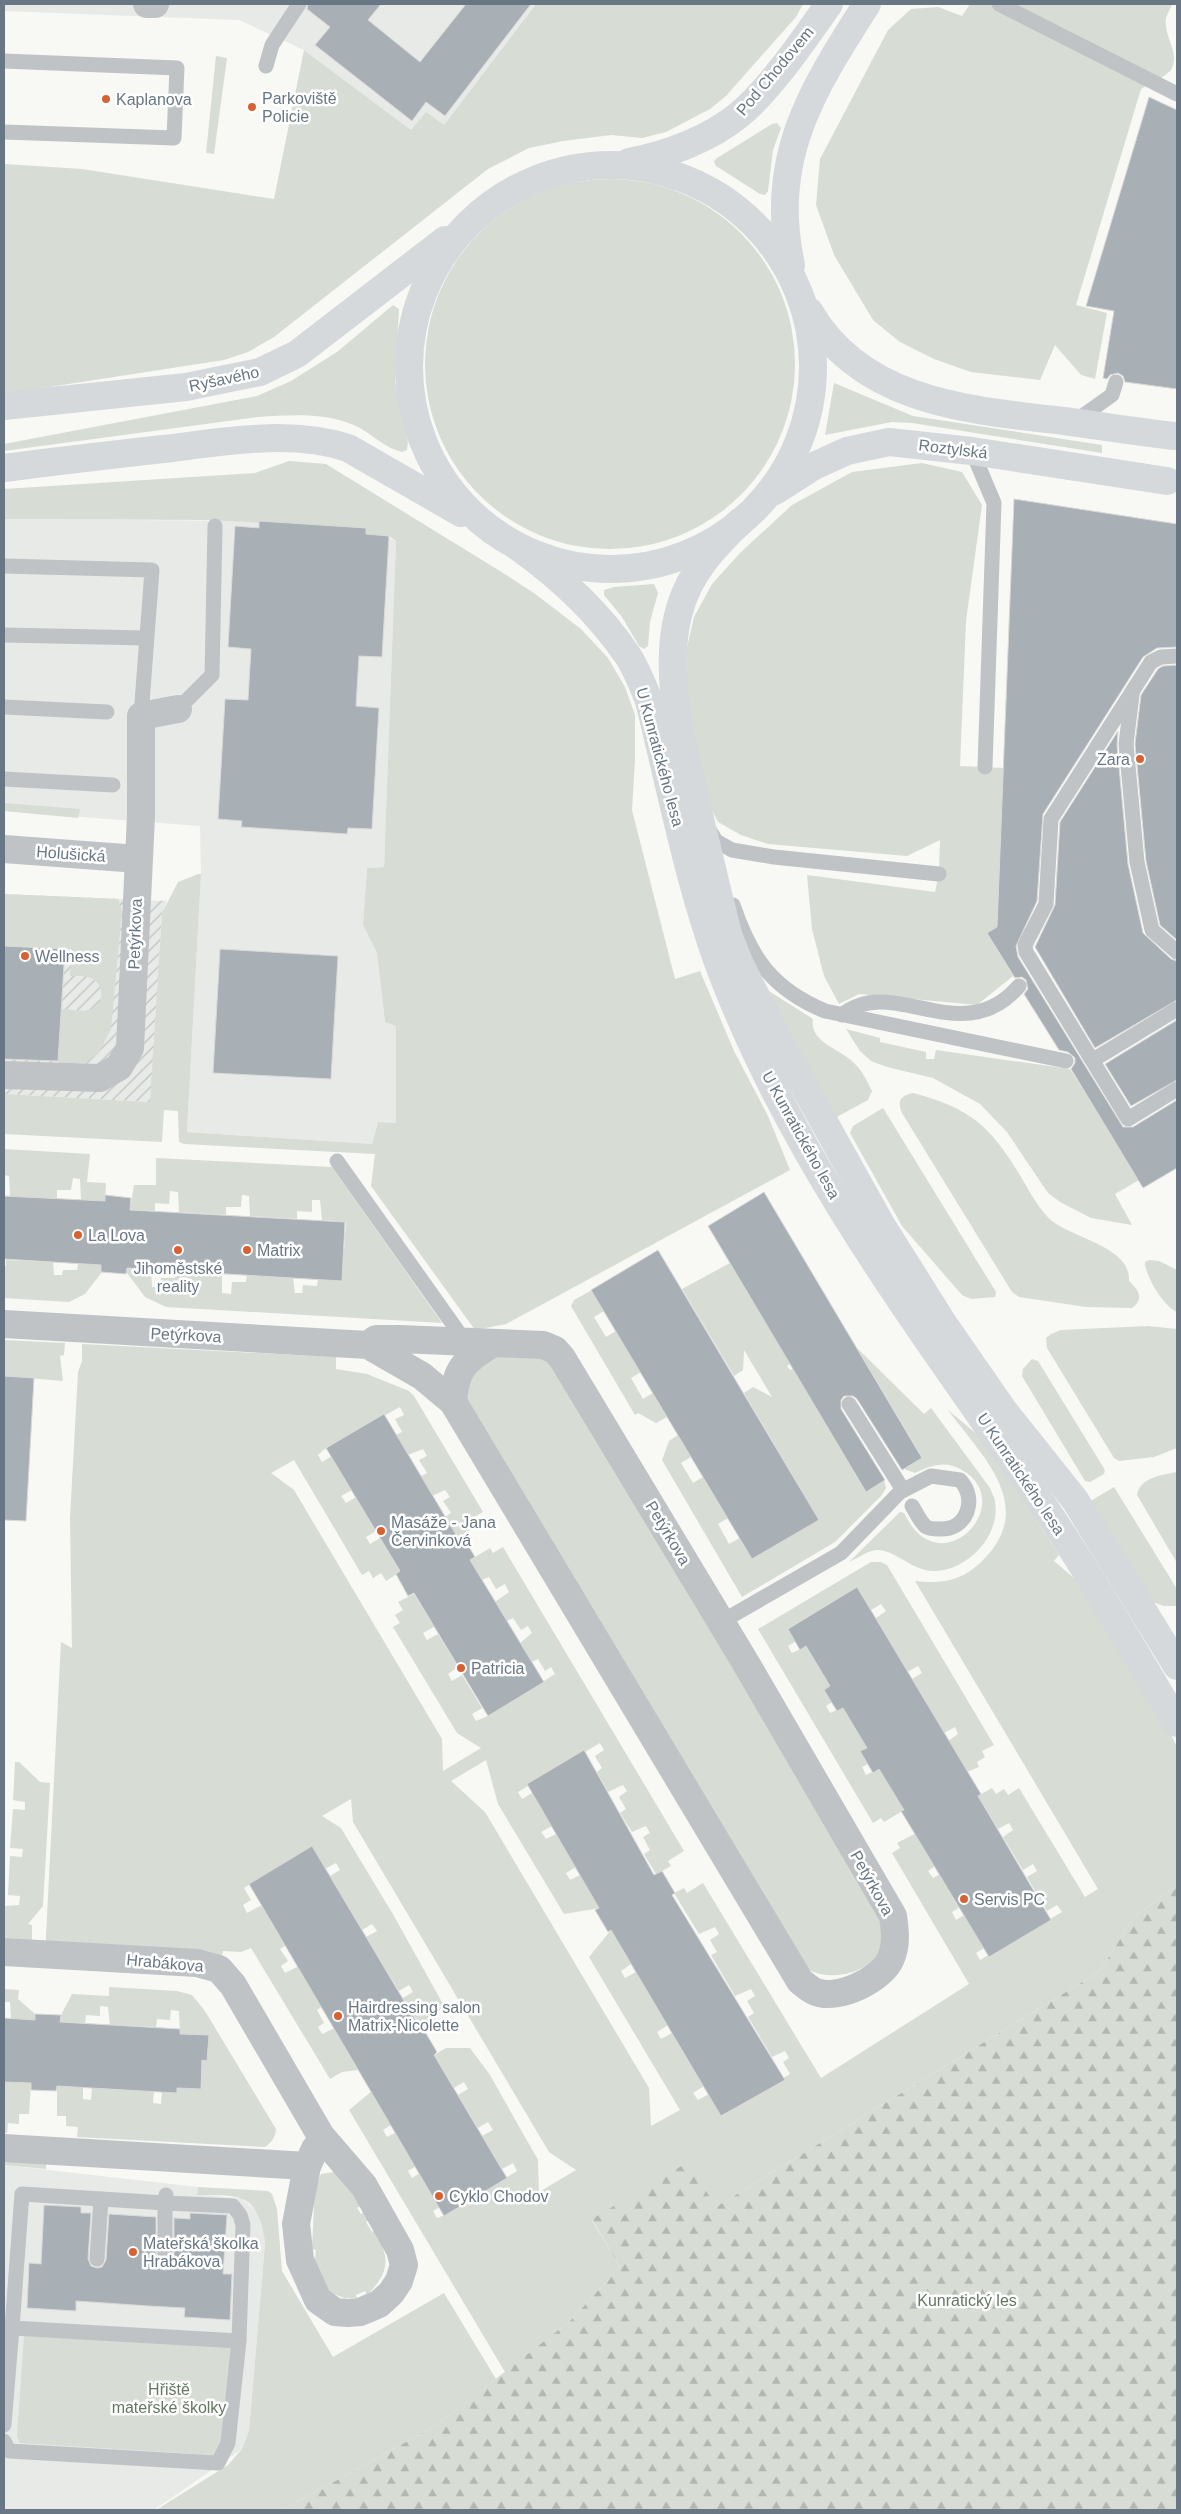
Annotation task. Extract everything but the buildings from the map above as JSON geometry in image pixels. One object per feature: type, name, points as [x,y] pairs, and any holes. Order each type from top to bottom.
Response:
[{"type":"main road","name":"Pod Chodovem","points":[[600,165],[642,159],[665,152],[725,125],[741,113],[760,92],[829,4]]},
{"type":"main road","points":[[4,468],[253,440],[303,439],[328,442],[366,457],[509,542],[538,555],[574,566],[628,568],[672,559],[697,549],[748,515],[778,481],[792,457],[809,407],[813,357],[784,229],[784,189],[788,163],[804,112],[818,84],[867,4]]},
{"type":"main road","points":[[509,542],[469,511],[438,472],[421,439],[409,384],[410,336],[428,280],[451,243],[482,211],[509,192],[536,179],[562,170],[600,165],[630,165],[659,170],[684,178],[723,198],[750,220],[773,245],[800,295],[839,351],[858,366],[898,390],[930,400],[1002,414],[1174,436]]},
{"type":"main road","name":"Ryšavého","points":[[4,406],[186,387],[260,372],[282,362],[309,345],[482,211]]},
{"type":"main road","name":"Roztylská","points":[[748,515],[795,477],[847,451],[889,442],[972,451],[1168,481]]},
{"type":"main road","name":"U Kunratického lesa","points":[[748,515],[714,549],[685,594],[676,626],[674,664],[675,694],[683,748],[723,914],[739,962],[776,1036],[882,1226],[943,1323],[1004,1411],[1075,1500],[1177,1666]]},
{"type":"main road","name":"U Kunratického lesa","points":[[509,542],[546,567],[592,612],[628,657],[649,701],[692,882],[713,952],[752,1045],[805,1150],[863,1242],[1068,1544],[1177,1723]]},
{"type":"street","points":[[147,4],[155,4]]},
{"type":"street","points":[[142,716],[178,709]]},
{"type":"street","name":"Petýrkova","points":[[4,1075],[100,1078],[119,1067],[130,1048],[141,816],[142,716]]},
{"type":"street","name":"Holušická","points":[[4,848],[138,859]]},
{"type":"street","name":"Petýrkova","points":[[4,1324],[368,1345],[422,1376],[453,1402],[800,1981],[817,1992],[841,1995],[880,1972],[891,1960],[895,1945],[893,1916],[721,1622],[562,1358],[555,1350],[543,1344],[492,1344],[376,1339],[368,1345]]},
{"type":"street","points":[[453,1402],[454,1384],[461,1368],[471,1356],[492,1344]]},
{"type":"street","name":"Hrabákova","points":[[4,1952],[197,1963],[218,1968],[233,1985],[321,2136],[364,2186],[400,2250],[404,2265],[399,2281],[391,2293],[378,2304],[360,2312],[348,2314],[335,2312],[318,2300],[300,2260],[296,2224],[307,2166],[321,2136]]},
{"type":"street","points":[[4,2148],[307,2166]]},
{"type":"lane","points":[[266,66],[272,45],[299,4]]},
{"type":"lane","points":[[999,4],[1177,94]]},
{"type":"lane","points":[[4,61],[178,68],[174,138],[4,132]]},
{"type":"lane","points":[[1074,422],[1112,395],[1116,382]]},
{"type":"lane","points":[[972,451],[994,502],[984,767]]},
{"type":"lane","points":[[178,709],[212,675],[215,526]]},
{"type":"lane","points":[[4,566],[152,570],[142,716]]},
{"type":"lane","points":[[4,635],[146,638]]},
{"type":"lane","points":[[1177,656],[1156,658],[1051,819],[1046,904],[1025,945],[1026,952],[1128,1119],[1177,1089]]},
{"type":"lane","points":[[1133,691],[1126,744],[1137,862],[1152,930],[1177,952]]},
{"type":"lane","points":[[4,707],[107,712]]},
{"type":"lane","points":[[4,779],[113,785]]},
{"type":"lane","points":[[699,814],[716,841],[732,850],[774,857],[938,874]]},
{"type":"lane","points":[[699,814],[744,935],[762,968],[777,982],[807,1004],[842,1014],[1066,1061]]},
{"type":"lane","points":[[842,1014],[862,1002],[874,1001],[891,1002],[948,1014],[970,1012],[999,1004],[1010,997],[1019,986]]},
{"type":"lane","points":[[1093,1060],[1177,1009]]},
{"type":"lane","points":[[338,1161],[457,1330]]},
{"type":"lane","points":[[849,1404],[903,1490]]},
{"type":"lane","points":[[721,1622],[841,1553],[903,1490],[931,1476],[944,1477],[960,1480],[969,1496],[969,1508],[963,1521],[956,1527],[948,1529],[931,1529],[925,1526],[912,1506]]},
{"type":"lane","points":[[4,2425],[22,2194],[101,2199],[165,2199],[233,2206],[240,2215],[243,2225],[239,2340],[228,2443],[218,2464],[9,2451],[4,2441]]},
{"type":"lane","points":[[97,2259],[101,2199]]},
{"type":"lane","points":[[165,2199],[165,2261]]},
{"type":"lane","points":[[12,2328],[239,2340]]},
{"type":"shaded area","points":[[4,4],[536,4],[444,125],[411,130],[304,50],[239,20],[4,11]]},
{"type":"shaded area","points":[[4,519],[259,521],[366,528],[396,541],[384,867],[367,868],[363,925],[377,953],[385,1022],[396,1025],[397,1123],[378,1122],[372,1144],[187,1132],[201,874],[200,826],[4,811]]},
{"type":"shaded area","points":[[4,894],[167,901],[162,913],[151,1102],[4,1094]]},
{"type":"shaded area","points":[[4,2165],[198,2187],[197,2195],[242,2198],[256,2211],[264,2227],[265,2244],[249,2431],[242,2449],[154,2510],[4,2510]]},
{"type":"green space","points":[[536,4],[803,4],[796,17],[726,96],[710,109],[666,132],[642,138],[611,135],[563,141],[529,148],[488,169],[274,337],[248,352],[224,360],[4,394],[4,164],[82,169],[274,199],[304,50],[411,130],[426,112],[444,125]]},
{"type":"green space","points":[[970,4],[1172,4],[1166,18],[1166,25],[1174,63],[1168,73],[1141,89],[1076,305],[1107,313],[1095,379],[1081,375],[1055,345],[1040,380],[971,372],[934,359],[900,342],[873,320],[834,255],[816,205],[820,159],[888,30],[911,9],[938,7],[962,16]]},
{"type":"green space","points":[[216,56],[227,58],[214,154],[206,153]]},
{"type":"green space","points":[[777,123],[781,128],[773,150],[768,191],[765,195],[760,194],[716,166],[714,161],[717,158],[772,124]]},
{"type":"green space","points":[[610,179],[646,183],[681,193],[713,211],[741,233],[763,261],[781,293],[791,328],[795,364],[791,400],[781,435],[763,467],[741,495],[713,517],[681,535],[646,545],[610,549],[574,545],[539,535],[507,517],[479,495],[457,467],[439,435],[429,400],[425,364],[429,328],[439,293],[457,261],[479,233],[507,211],[539,193],[574,183]]},
{"type":"green space","points":[[393,305],[399,309],[395,382],[408,442],[407,450],[402,452],[390,448],[358,427],[346,422],[322,417],[296,415],[258,417],[4,451],[4,444],[257,396],[291,381],[337,352]]},
{"type":"green space","points":[[834,383],[913,416],[1102,445],[1102,453],[912,423],[892,422],[825,435]]},
{"type":"green space","points":[[289,461],[326,464],[495,568],[534,593],[581,629],[608,658],[625,687],[635,715],[632,810],[675,979],[700,971],[734,1051],[768,1116],[790,1170],[506,1324],[475,1330],[371,1186],[375,1154],[184,1144],[179,1142],[178,1111],[164,1110],[162,1142],[4,1134],[4,1094],[150,1102],[162,913],[178,882],[198,874],[201,874],[187,1132],[372,1144],[378,1122],[396,1123],[396,1026],[385,1022],[377,953],[363,925],[367,868],[384,867],[396,541],[389,536],[366,534],[366,528],[206,520],[4,519],[4,489],[255,473]]},
{"type":"green space","points":[[922,463],[962,472],[982,505],[966,621],[960,766],[1004,768],[997,918],[1001,925],[987,933],[1013,976],[977,1005],[859,994],[839,1004],[824,976],[812,929],[807,875],[935,892],[939,874],[940,840],[907,856],[768,844],[741,835],[718,822],[705,797],[686,688],[686,652],[694,617],[712,584],[740,553],[792,505],[852,472]]},
{"type":"green space","points":[[654,584],[658,593],[650,622],[648,646],[644,649],[639,646],[622,617],[604,595],[604,590],[614,587]]},
{"type":"green space","points":[[4,803],[80,809],[78,818],[4,811]]},
{"type":"green space","points":[[4,894],[118,899],[122,911],[111,1029],[99,1053],[84,1063],[58,1064],[61,1009],[83,1011],[94,1008],[100,1001],[100,987],[91,978],[70,976],[72,949],[4,946]]},
{"type":"green space","points":[[764,988],[813,1019],[813,1027],[820,1039],[856,1065],[872,1091],[868,1100],[833,1119]]},
{"type":"green space","points":[[846,1029],[880,1038],[880,1042],[926,1052],[926,1059],[934,1059],[936,1050],[1070,1069],[1139,1180],[1115,1194],[1132,1225],[1091,1218],[1060,1202],[1048,1193],[1007,1132],[980,1104],[933,1078],[887,1067],[871,1061],[860,1051]]},
{"type":"green space","points":[[913,1093],[950,1105],[965,1113],[989,1132],[1000,1145],[1047,1217],[1062,1227],[1100,1245],[1121,1260],[1127,1269],[1129,1281],[1139,1294],[1136,1305],[1132,1308],[1086,1307],[1019,1297],[1012,1292],[902,1113],[900,1102],[902,1097]]},
{"type":"green space","points":[[883,1108],[996,1292],[995,1297],[971,1299],[962,1295],[902,1226],[850,1133],[853,1126]]},
{"type":"green space","points":[[4,1149],[90,1154],[87,1182],[106,1183],[105,1201],[81,1200],[80,1179],[73,1178],[71,1190],[57,1190],[57,1199],[10,1196],[9,1176],[4,1175]]},
{"type":"green space","points":[[156,1158],[332,1167],[442,1323],[166,1307],[145,1297],[127,1273],[127,1269],[151,1270],[152,1287],[160,1287],[161,1278],[175,1278],[176,1271],[222,1274],[222,1293],[231,1294],[232,1282],[246,1282],[247,1275],[293,1278],[295,1293],[302,1293],[303,1285],[317,1286],[318,1279],[342,1280],[346,1222],[322,1220],[320,1200],[312,1200],[312,1212],[297,1211],[297,1219],[250,1216],[249,1196],[242,1195],[241,1207],[226,1207],[226,1215],[179,1212],[178,1192],[170,1191],[169,1204],[155,1203],[155,1211],[130,1210],[134,1185],[156,1185]]},
{"type":"green space","points":[[6,1260],[53,1262],[54,1275],[62,1275],[63,1270],[77,1270],[78,1264],[101,1265],[102,1272],[85,1294],[69,1302],[4,1298],[4,1266],[6,1266]]},
{"type":"green space","points":[[1149,1260],[1159,1261],[1177,1270],[1177,1312],[1161,1298],[1152,1283],[1145,1262]]},
{"type":"green space","points":[[730,1263],[790,1364],[787,1366],[790,1370],[793,1369],[865,1491],[884,1480],[886,1488],[882,1495],[835,1542],[742,1597],[662,1460],[669,1441],[678,1435],[691,1457],[681,1463],[693,1483],[703,1477],[728,1518],[718,1524],[729,1544],[740,1538],[752,1559],[819,1520],[744,1393],[753,1387],[772,1397],[744,1350],[743,1370],[734,1376],[682,1289]]},
{"type":"green space","points":[[592,1290],[604,1311],[594,1317],[606,1337],[616,1331],[641,1372],[631,1378],[643,1399],[653,1393],[667,1417],[656,1423],[638,1413],[635,1415],[571,1306],[574,1300]]},
{"type":"green space","points":[[1148,1326],[1177,1329],[1177,1448],[1154,1457],[1119,1461],[1114,1458],[1047,1348],[1046,1338],[1061,1330]]},
{"type":"green space","points":[[4,1340],[65,1343],[64,1355],[60,1356],[63,1381],[4,1376]]},
{"type":"green space","points":[[82,1344],[336,1357],[336,1369],[367,1374],[409,1391],[414,1396],[483,1512],[472,1518],[477,1525],[458,1538],[445,1517],[451,1513],[443,1501],[450,1497],[445,1490],[432,1496],[421,1476],[427,1473],[419,1460],[427,1456],[423,1449],[408,1455],[396,1435],[402,1432],[395,1419],[404,1415],[400,1407],[327,1447],[318,1455],[322,1462],[332,1456],[352,1490],[341,1496],[346,1503],[356,1497],[376,1531],[366,1537],[370,1544],[380,1538],[400,1572],[386,1581],[381,1573],[373,1578],[369,1571],[362,1575],[294,1460],[271,1473],[294,1490],[442,1739],[443,1771],[481,1748],[457,1733],[393,1627],[400,1623],[395,1615],[403,1610],[398,1602],[414,1594],[434,1627],[423,1633],[427,1640],[438,1634],[458,1667],[448,1674],[452,1681],[462,1675],[482,1708],[472,1714],[476,1721],[488,1716],[555,1674],[551,1667],[545,1671],[538,1659],[531,1662],[520,1643],[532,1633],[528,1626],[521,1630],[513,1618],[507,1621],[495,1602],[509,1592],[505,1584],[496,1589],[489,1577],[482,1580],[470,1560],[490,1548],[493,1553],[503,1547],[684,1851],[668,1861],[671,1866],[656,1874],[644,1854],[650,1850],[643,1837],[650,1833],[646,1826],[632,1832],[620,1813],[626,1809],[619,1797],[627,1791],[623,1785],[608,1792],[597,1772],[602,1768],[595,1756],[604,1750],[600,1743],[518,1792],[522,1799],[532,1793],[552,1826],[541,1832],[546,1839],[556,1834],[576,1867],[566,1873],[570,1880],[580,1875],[600,1908],[564,1914],[498,1804],[486,1760],[451,1781],[485,1812],[649,2088],[651,2126],[680,2110],[589,1957],[611,1930],[631,1964],[621,1971],[625,1978],[636,1972],[668,2025],[657,2032],[661,2039],[672,2033],[704,2086],[693,2093],[698,2100],[709,2094],[722,2116],[790,2074],[783,2062],[789,2058],[785,2051],[772,2057],[748,2017],[754,2013],[747,2001],[755,1996],[751,1989],[735,1996],[711,1955],[717,1952],[710,1940],[719,1934],[715,1927],[699,1934],[674,1893],[684,1888],[687,1893],[703,1883],[821,2078],[969,1984],[892,1853],[900,1848],[897,1843],[922,1830],[935,1866],[928,1871],[933,1878],[940,1874],[960,1907],[952,1912],[956,1920],[964,1915],[984,1948],[976,1953],[980,1960],[1062,1912],[1057,1905],[1047,1911],[1027,1877],[1037,1871],[1033,1864],[1023,1870],[1003,1837],[1013,1830],[1009,1823],[998,1829],[978,1796],[992,1788],[996,1794],[1004,1789],[1008,1795],[1019,1788],[1085,1897],[1098,1889],[915,1581],[944,1581],[968,1572],[984,1559],[999,1539],[1005,1519],[1005,1500],[998,1481],[988,1463],[948,1410],[985,1441],[1059,1555],[1054,1561],[1082,1585],[1164,1720],[1177,1747],[1177,1885],[1133,1918],[1100,1971],[716,2207],[592,2220],[620,2267],[570,2321],[505,2372],[349,2110],[372,2091],[391,2125],[383,2130],[387,2137],[395,2133],[416,2166],[408,2171],[412,2178],[420,2173],[440,2207],[433,2211],[437,2218],[445,2215],[517,2171],[513,2163],[502,2169],[482,2136],[493,2130],[488,2122],[478,2128],[458,2095],[468,2089],[464,2082],[454,2088],[434,2055],[446,2048],[470,2048],[490,2075],[538,2160],[539,2192],[576,2170],[549,2152],[353,1822],[351,1799],[322,1816],[341,1828],[394,1916],[443,2004],[432,2025],[423,2031],[403,1998],[413,1992],[409,1985],[399,1991],[366,1937],[377,1931],[372,1924],[362,1930],[330,1876],[340,1870],[336,1863],[325,1869],[312,1846],[244,1888],[251,1900],[243,1905],[247,1913],[262,1905],[286,1945],[280,1949],[288,1961],[281,1966],[285,1973],[299,1966],[323,2006],[317,2010],[324,2023],[318,2027],[322,2034],[335,2028],[358,2070],[342,2072],[330,2079],[251,1948],[241,1952],[223,1951],[219,1969],[45,1955],[61,1642],[72,1648],[70,1518],[78,1372],[82,1361]]},
{"type":"green space","points":[[857,1348],[924,1414],[931,1408],[990,1488],[995,1502],[995,1515],[987,1539],[969,1559],[957,1565],[945,1570],[926,1570],[918,1568],[890,1553],[877,1550],[866,1553],[849,1562],[900,1512],[904,1513],[914,1529],[929,1541],[945,1543],[960,1538],[972,1528],[980,1514],[982,1498],[977,1483],[956,1467],[944,1464],[915,1473],[904,1469],[922,1457]]},
{"type":"green space","points":[[493,1355],[530,1356],[548,1360],[880,1905],[884,1940],[880,1951],[874,1959],[859,1970],[839,1975],[820,1974],[811,1971],[796,1959],[461,1403],[462,1383]]},
{"type":"green space","points":[[1032,1359],[1038,1361],[1105,1470],[1104,1474],[1090,1482],[1085,1481],[1022,1376],[1023,1369]]},
{"type":"green space","points":[[1177,1472],[1177,1563],[1137,1495],[1139,1489],[1147,1481]]},
{"type":"green space","points":[[1114,1487],[1177,1589],[1177,1606],[1164,1606],[1150,1601],[1089,1502]]},
{"type":"green space","points":[[871,1562],[881,1562],[887,1565],[994,1745],[982,1751],[985,1757],[977,1762],[979,1767],[967,1772],[948,1741],[958,1734],[955,1727],[944,1733],[912,1679],[922,1673],[918,1666],[907,1672],[876,1618],[886,1611],[881,1604],[871,1610],[857,1587],[789,1628],[796,1641],[788,1646],[792,1653],[807,1646],[831,1686],[832,1702],[826,1706],[830,1713],[843,1707],[867,1747],[861,1751],[868,1764],[862,1767],[866,1775],[880,1768],[904,1810],[884,1822],[881,1818],[873,1823],[758,1629]]},
{"type":"green space","points":[[15,1762],[19,1762],[40,1782],[50,1783],[43,1906],[28,1924],[32,1925],[32,1940],[4,1938],[4,1906],[19,1905],[20,1896],[8,1895],[10,1856],[22,1857],[23,1849],[10,1848],[13,1809],[25,1810],[25,1802],[13,1800]]},
{"type":"green space","name":"Kunratický les","points":[[1177,1885],[1177,2510],[283,2510],[435,2426],[570,2321],[620,2267],[592,2219],[688,2162],[716,2207],[1100,1971],[1133,1918]]},
{"type":"green space","points":[[109,1987],[177,1991],[192,1995],[205,2011],[276,2129],[270,2143],[265,2147],[77,2137],[78,2127],[66,2126],[66,2116],[57,2116],[57,2086],[83,2087],[83,2099],[91,2100],[92,2088],[154,2091],[153,2103],[161,2104],[162,2092],[177,2093],[177,2088],[201,2089],[202,2060],[207,2061],[209,2035],[180,2034],[179,2011],[171,2010],[170,2020],[157,2019],[156,2027],[110,2025],[108,2007],[100,2006],[100,2016],[86,2015],[85,2023],[60,2022],[61,2015],[72,1994],[109,1996]]},
{"type":"green space","points":[[4,1989],[19,1990],[18,1999],[35,2014],[35,2020],[11,2019],[10,2002],[4,2002]]},
{"type":"green space","points":[[4,2082],[31,2083],[29,2114],[19,2114],[19,2124],[8,2123],[7,2133],[4,2133]]},
{"type":"green space","points":[[46,2158],[46,2169],[4,2165],[7,2160]]},
{"type":"green space","points":[[334,2172],[344,2179],[361,2206],[357,2208],[361,2214],[365,2212],[369,2220],[366,2222],[372,2232],[375,2230],[385,2257],[384,2272],[375,2287],[367,2295],[365,2291],[356,2295],[357,2298],[344,2298],[329,2292],[315,2260],[316,2250],[312,2249],[315,2185],[321,2174]]},
{"type":"green space","points":[[198,2187],[268,2191],[272,2194],[277,2209],[282,2271],[333,2357],[444,2293],[496,2379],[435,2426],[283,2510],[156,2510],[228,2465],[242,2449],[249,2431],[265,2244],[263,2231],[256,2211],[246,2201],[230,2196],[197,2195]]},
{"type":"green space","name":"Hřiště mateřské školky","points":[[24,2336],[231,2347],[223,2442],[214,2455],[20,2443],[17,2436]]},
{"type":"place","name":"Kaplanova","points":[[106,99]]},
{"type":"place","name":"Parkoviště Policie","points":[[252,107]]},
{"type":"place","name":"Zara","points":[[1140,759]]},
{"type":"place","name":"Wellness","points":[[25,956]]},
{"type":"place","name":"La Lova","points":[[78,1235]]},
{"type":"place","name":"Jihoměstské reality","points":[[178,1250]]},
{"type":"place","name":"Matrix","points":[[247,1250]]},
{"type":"place","name":"Masáže - Jana Červinková","points":[[381,1531]]},
{"type":"place","name":"Patricia","points":[[461,1668]]},
{"type":"place","name":"Servis PC","points":[[964,1899]]},
{"type":"place","name":"Hairdressing salon Matrix-Nicolette","points":[[338,2016]]},
{"type":"place","name":"Cyklo Chodov","points":[[439,2196]]},
{"type":"place","name":"Mateřská školka Hrabákova","points":[[133,2252]]}]
